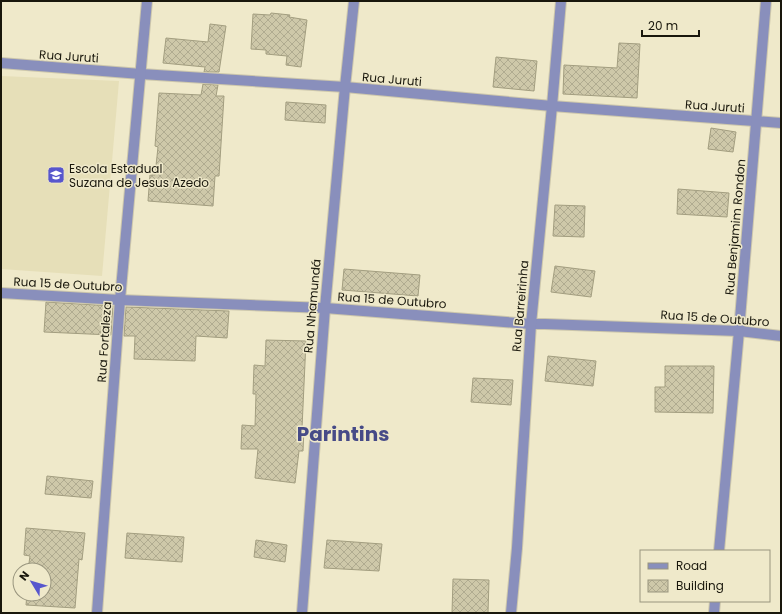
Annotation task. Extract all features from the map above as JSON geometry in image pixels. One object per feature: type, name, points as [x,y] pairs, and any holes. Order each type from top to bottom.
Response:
[{"type":"street","name":"Rua Fortaleza","points":[[97,613],[120,300],[147,1]]},
{"type":"street","name":"Rua Nhamundá","points":[[302,613],[325,308],[354,1]]},
{"type":"street","name":"Rua Barreirinha","points":[[511,613],[517,548],[531,324],[561,1]]},
{"type":"street","name":"Rua Benjamim Rondon","points":[[719,550],[766,1]]},
{"type":"street","name":"Rua Juruti","points":[[1,64],[345,87],[552,106],[781,123]]},
{"type":"street","name":"Rua 15 de Outubro","points":[[1,293],[120,300],[325,308],[531,324],[739,331],[781,336]]},
{"type":"street","points":[[714,613],[715,602]]},
{"type":"shaded area","name":"Escola Estadual Suzana de Jesus Azedo","points":[[1,76],[119,81],[102,276],[1,269]]},
{"type":"building","points":[[271,13],[290,15],[289,17],[307,20],[301,67],[286,65],[287,56],[266,54],[266,50],[251,49],[253,14],[270,15]]},
{"type":"building","points":[[210,24],[226,26],[219,72],[204,72],[205,67],[163,63],[166,38],[208,42]]},
{"type":"building","points":[[619,43],[640,44],[637,98],[563,94],[564,65],[617,68]]},
{"type":"building","points":[[496,57],[537,61],[534,91],[493,87]]},
{"type":"building","points":[[203,84],[218,85],[216,96],[224,96],[219,176],[215,176],[213,206],[148,201],[150,175],[155,175],[158,147],[155,146],[159,93],[201,95]]},
{"type":"building","points":[[286,102],[326,105],[325,123],[285,120]]},
{"type":"building","points":[[711,128],[736,132],[733,152],[708,149]]},
{"type":"building","points":[[678,189],[729,193],[727,217],[677,214]]},
{"type":"building","points":[[555,205],[585,206],[584,237],[553,236]]},
{"type":"building","points":[[555,266],[595,271],[591,297],[551,292]]},
{"type":"building","points":[[344,269],[420,275],[418,296],[342,290]]},
{"type":"building","points":[[46,302],[113,306],[111,335],[44,332]]},
{"type":"building","points":[[126,307],[229,311],[227,338],[196,336],[195,361],[134,359],[135,336],[124,336]]},
{"type":"building","points":[[266,340],[306,341],[302,428],[304,428],[303,451],[299,451],[295,483],[255,478],[258,449],[241,449],[242,425],[255,426],[256,394],[253,394],[254,365],[265,366]]},
{"type":"building","points":[[548,356],[596,361],[593,386],[545,381]]},
{"type":"building","points":[[665,366],[714,366],[713,413],[655,412],[655,387],[665,387]]},
{"type":"building","points":[[473,378],[513,380],[511,405],[471,402]]},
{"type":"building","points":[[47,476],[93,481],[91,498],[45,494]]},
{"type":"building","points":[[26,528],[85,533],[82,560],[79,559],[75,608],[26,605],[26,602],[52,602],[52,562],[29,562],[30,556],[24,555]]},
{"type":"building","points":[[127,533],[184,537],[182,562],[125,558]]},
{"type":"building","points":[[256,540],[287,545],[285,562],[254,557]]},
{"type":"building","points":[[327,540],[382,544],[379,571],[324,568]]},
{"type":"building","points":[[453,579],[489,580],[488,613],[452,613]]},
{"type":"place","name":"Escola Estadual Suzana de Jesus Azedo","points":[[56,175]]},
{"type":"district","name":"Parintins","points":[[343,434]]}]
